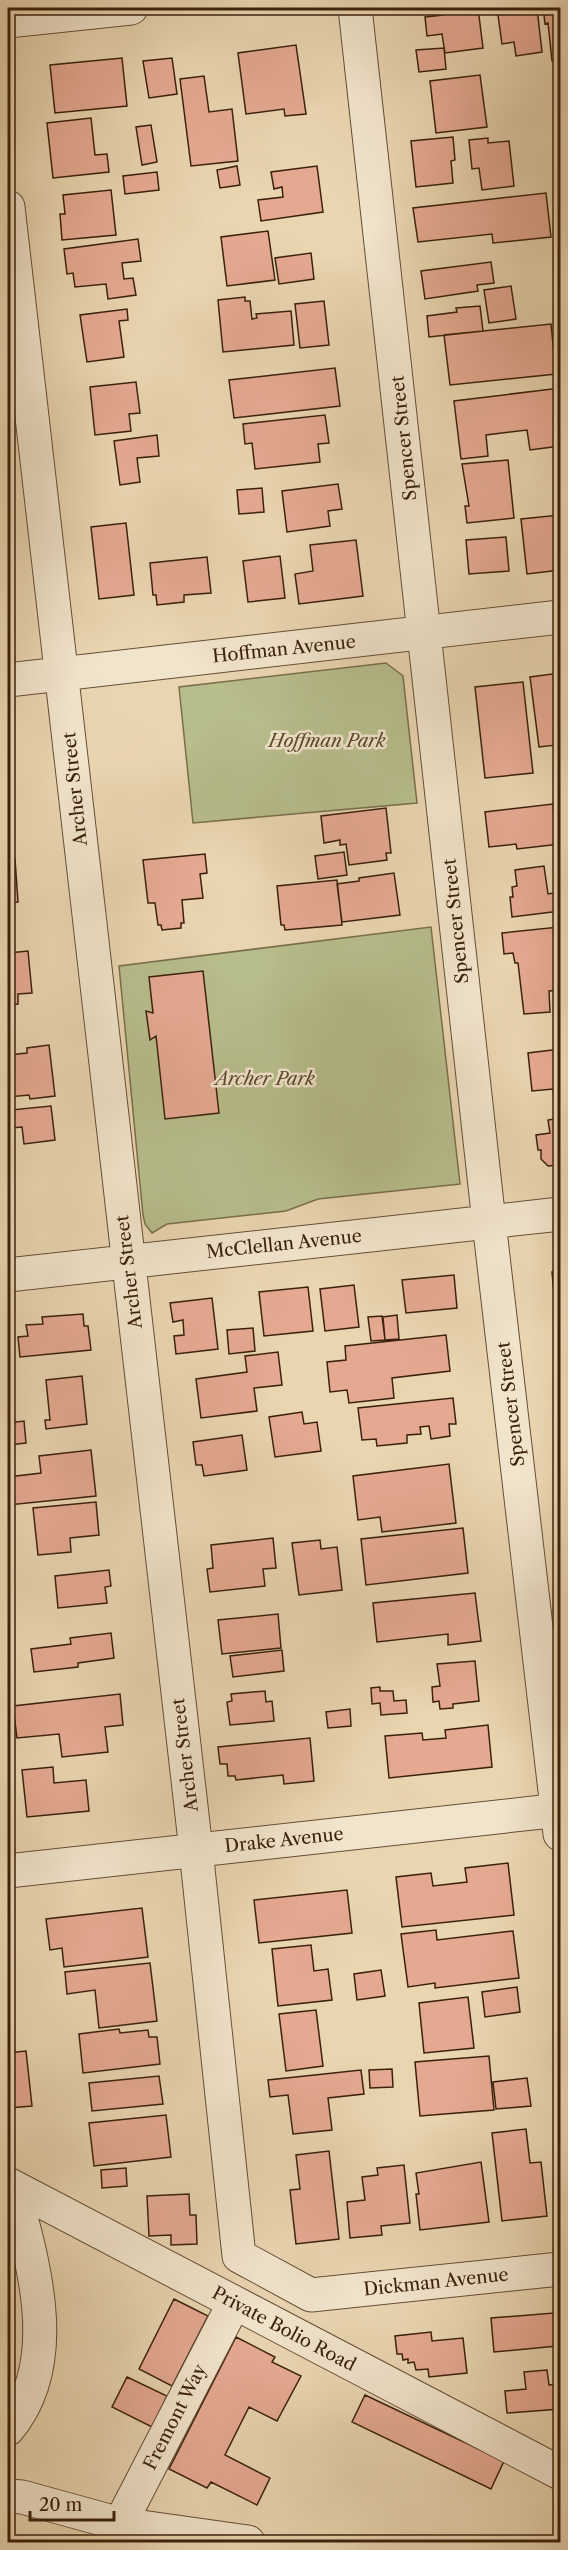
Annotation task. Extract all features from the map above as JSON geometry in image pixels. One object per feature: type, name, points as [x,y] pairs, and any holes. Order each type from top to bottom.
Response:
[{"type":"street","points":[[8,21],[131,8]]},
{"type":"street","name":"Spencer Street","points":[[355,8],[489,1222],[560,1818]]},
{"type":"street","name":"Archer Street","points":[[8,207],[196,1850],[239,2256],[311,2295]]},
{"type":"street","name":"Hoffman Avenue","points":[[8,680],[561,617]]},
{"type":"street","name":"McClellan Avenue","points":[[8,1275],[561,1214]]},
{"type":"street","name":"Drake Avenue","points":[[8,1871],[196,1850],[560,1818]]},
{"type":"street","points":[[8,2429],[33,2387],[39,2356],[36,2289],[28,2245],[10,2186]]},
{"type":"street","name":"Private Bolio Road","points":[[10,2186],[561,2473]]},
{"type":"street","name":"Dickman Avenue","points":[[311,2295],[561,2269]]},
{"type":"street","name":"Fremont Way","points":[[120,2524],[234,2302]]},
{"type":"street","points":[[8,2496],[22,2497],[120,2524],[248,2542]]},
{"type":"green space","name":"Hoffman Park","points":[[386,663],[403,676],[417,803],[193,823],[179,687]]},
{"type":"green space","name":"Archer Park","points":[[431,927],[460,1184],[318,1199],[286,1211],[167,1224],[152,1233],[145,1224],[143,1215],[119,966]]},
{"type":"building","points":[[478,8],[483,48],[445,53],[442,34],[427,36],[425,17],[443,15],[442,10]]},
{"type":"building","points":[[497,8],[537,8],[542,52],[516,56],[514,42],[502,44]]},
{"type":"building","points":[[560,13],[560,60],[552,61],[548,23],[545,24],[544,15]]},
{"type":"building","points":[[296,45],[306,114],[285,116],[284,109],[246,114],[238,53]]},
{"type":"building","points":[[444,48],[446,69],[419,72],[416,50]]},
{"type":"building","points":[[122,58],[127,106],[55,113],[50,65]]},
{"type":"building","points":[[172,58],[177,94],[149,98],[143,61]]},
{"type":"building","points":[[480,75],[487,127],[436,133],[430,81]]},
{"type":"building","points":[[204,76],[209,112],[232,109],[238,161],[191,166],[180,79]]},
{"type":"building","points":[[91,118],[95,155],[107,154],[109,172],[53,178],[47,123]]},
{"type":"building","points":[[151,125],[157,162],[142,165],[136,127]]},
{"type":"building","points":[[453,137],[455,160],[451,161],[453,183],[416,187],[411,141]]},
{"type":"building","points":[[488,138],[488,143],[509,141],[514,186],[482,190],[479,168],[472,169],[469,140]]},
{"type":"building","points":[[237,166],[240,185],[220,188],[217,170]]},
{"type":"building","points":[[317,166],[323,212],[261,221],[258,200],[283,197],[282,187],[274,189],[271,172]]},
{"type":"building","points":[[157,172],[159,190],[125,194],[123,176]]},
{"type":"building","points":[[111,190],[116,235],[62,240],[60,214],[65,214],[63,195]]},
{"type":"building","points":[[546,193],[551,237],[493,243],[492,234],[418,242],[413,208]]},
{"type":"building","points":[[268,231],[275,280],[227,286],[221,237]]},
{"type":"building","points":[[138,239],[141,261],[122,263],[124,279],[133,278],[136,295],[108,299],[106,284],[75,287],[73,273],[67,274],[64,249]]},
{"type":"building","points":[[311,253],[314,279],[279,284],[275,258]]},
{"type":"building","points":[[491,262],[494,283],[477,285],[478,291],[425,299],[421,271]]},
{"type":"building","points":[[511,286],[516,319],[489,323],[484,290]]},
{"type":"building","points":[[245,297],[245,301],[250,301],[252,319],[257,318],[256,314],[291,311],[294,345],[223,352],[218,300]]},
{"type":"building","points":[[324,301],[329,345],[300,348],[295,304]]},
{"type":"building","points":[[480,306],[483,331],[429,337],[427,316],[457,312],[456,308]]},
{"type":"building","points":[[127,309],[128,320],[119,321],[124,357],[87,362],[80,315]]},
{"type":"building","points":[[551,324],[556,374],[450,385],[444,335]]},
{"type":"building","points":[[335,368],[340,406],[234,418],[229,380]]},
{"type":"building","points":[[136,382],[140,413],[129,414],[131,431],[95,435],[90,387]]},
{"type":"building","points":[[560,388],[560,446],[530,450],[527,430],[486,435],[488,456],[461,459],[454,401]]},
{"type":"building","points":[[325,415],[329,443],[318,444],[320,462],[255,469],[252,443],[245,444],[243,424]]},
{"type":"building","points":[[157,435],[159,456],[137,458],[140,482],[120,485],[114,441]]},
{"type":"building","points":[[508,460],[514,518],[467,523],[465,506],[469,506],[462,464]]},
{"type":"building","points":[[338,484],[342,509],[328,511],[330,526],[287,532],[282,491]]},
{"type":"building","points":[[262,488],[264,512],[239,514],[237,490]]},
{"type":"building","points":[[560,515],[560,570],[527,574],[521,519]]},
{"type":"building","points":[[126,523],[134,595],[99,599],[91,527]]},
{"type":"building","points":[[506,537],[509,571],[469,574],[466,540]]},
{"type":"building","points":[[356,540],[363,596],[299,604],[295,574],[313,571],[310,545]]},
{"type":"building","points":[[280,556],[285,598],[248,602],[243,561]]},
{"type":"building","points":[[207,557],[211,593],[184,595],[184,602],[157,605],[156,595],[153,595],[150,563]]},
{"type":"building","points":[[560,673],[560,749],[556,749],[556,745],[539,747],[530,677]]},
{"type":"building","points":[[523,682],[533,773],[485,778],[475,687]]},
{"type":"building","points":[[8,728],[14,769],[8,770]]},
{"type":"building","points":[[553,804],[554,817],[560,816],[560,844],[517,849],[516,844],[489,847],[485,812]]},
{"type":"building","points":[[386,808],[391,853],[386,853],[387,860],[349,865],[346,844],[340,845],[340,840],[324,843],[321,816]]},
{"type":"building","points":[[344,852],[347,875],[318,879],[315,856]]},
{"type":"building","points":[[205,854],[207,873],[200,874],[203,898],[182,900],[184,923],[181,923],[181,928],[162,930],[161,925],[158,925],[155,903],[148,903],[143,860]]},
{"type":"building","points":[[15,859],[18,902],[8,903],[8,860]]},
{"type":"building","points":[[544,866],[548,894],[560,892],[560,911],[512,917],[510,897],[513,897],[512,887],[517,886],[515,870]]},
{"type":"building","points":[[394,873],[400,915],[342,922],[337,884]]},
{"type":"building","points":[[337,880],[342,925],[285,930],[284,925],[281,925],[277,886]]},
{"type":"building","points":[[559,927],[560,990],[549,991],[550,1012],[524,1014],[518,963],[515,963],[513,953],[504,954],[502,933]]},
{"type":"building","points":[[28,951],[32,993],[18,994],[18,1004],[8,1005],[8,953]]},
{"type":"building","points":[[203,971],[219,1113],[165,1119],[156,1036],[150,1040],[146,1011],[153,1013],[149,977]]},
{"type":"building","points":[[49,1045],[55,1096],[30,1099],[29,1095],[8,1097],[8,1055],[27,1053],[27,1048]]},
{"type":"building","points":[[560,1049],[560,1108],[555,1109],[553,1089],[532,1091],[528,1053]]},
{"type":"building","points":[[51,1106],[55,1140],[24,1144],[22,1127],[11,1128],[13,1145],[8,1146],[8,1107],[11,1107],[11,1110]]},
{"type":"building","points":[[560,1118],[560,1165],[548,1166],[541,1159],[541,1150],[538,1150],[536,1135],[550,1133],[548,1120]]},
{"type":"building","points":[[560,1271],[560,1315],[556,1315],[552,1272]]},
{"type":"building","points":[[454,1275],[457,1308],[406,1313],[402,1280]]},
{"type":"building","points":[[354,1285],[359,1327],[325,1331],[320,1289]]},
{"type":"building","points":[[308,1287],[313,1331],[264,1336],[259,1292]]},
{"type":"building","points":[[212,1298],[218,1349],[176,1354],[174,1336],[184,1335],[183,1320],[173,1322],[170,1303]]},
{"type":"building","points":[[83,1314],[84,1326],[88,1326],[91,1350],[20,1357],[18,1337],[28,1336],[26,1325],[43,1324],[42,1317]]},
{"type":"building","points":[[397,1315],[399,1339],[385,1340],[383,1317]]},
{"type":"building","points":[[382,1316],[385,1340],[371,1341],[368,1317]]},
{"type":"building","points":[[253,1328],[255,1351],[229,1354],[227,1330]]},
{"type":"building","points":[[446,1335],[450,1371],[392,1378],[394,1398],[349,1403],[347,1390],[330,1392],[327,1362],[346,1360],[345,1346]]},
{"type":"building","points":[[278,1352],[282,1385],[254,1388],[257,1411],[201,1418],[196,1379],[247,1372],[245,1356]]},
{"type":"building","points":[[82,1376],[87,1424],[46,1429],[45,1420],[50,1420],[46,1380]]},
{"type":"building","points":[[453,1398],[456,1424],[449,1424],[450,1436],[431,1439],[429,1426],[420,1427],[421,1434],[407,1435],[407,1443],[377,1446],[376,1439],[362,1440],[358,1408]]},
{"type":"building","points":[[302,1412],[304,1424],[317,1422],[321,1451],[275,1457],[269,1417]]},
{"type":"building","points":[[24,1421],[26,1443],[8,1445],[8,1423]]},
{"type":"building","points":[[242,1435],[247,1470],[204,1476],[202,1465],[196,1465],[193,1442]]},
{"type":"building","points":[[91,1450],[96,1496],[8,1505],[8,1477],[41,1473],[39,1456]]},
{"type":"building","points":[[449,1464],[456,1523],[382,1532],[380,1517],[358,1520],[353,1476]]},
{"type":"building","points":[[96,1502],[99,1535],[70,1538],[71,1552],[38,1555],[33,1508]]},
{"type":"building","points":[[463,1528],[468,1573],[366,1585],[361,1539]]},
{"type":"building","points":[[273,1538],[276,1568],[263,1569],[265,1586],[210,1592],[207,1569],[213,1568],[211,1545]]},
{"type":"building","points":[[320,1540],[321,1549],[337,1547],[342,1590],[299,1595],[292,1543]]},
{"type":"building","points":[[109,1570],[111,1586],[105,1587],[107,1603],[58,1608],[55,1576]]},
{"type":"building","points":[[475,1593],[481,1641],[448,1645],[448,1634],[377,1642],[373,1603]]},
{"type":"building","points":[[278,1614],[281,1648],[222,1654],[218,1620]]},
{"type":"building","points":[[111,1633],[114,1658],[78,1663],[78,1667],[34,1672],[31,1649],[71,1644],[70,1638]]},
{"type":"building","points":[[282,1650],[284,1671],[233,1677],[230,1656]]},
{"type":"building","points":[[475,1661],[479,1701],[453,1704],[453,1708],[440,1709],[439,1701],[433,1702],[432,1687],[440,1686],[437,1664]]},
{"type":"building","points":[[380,1687],[380,1691],[393,1691],[394,1701],[406,1700],[407,1713],[381,1715],[380,1703],[372,1704],[371,1688]]},
{"type":"building","points":[[265,1691],[266,1702],[272,1701],[274,1721],[230,1725],[227,1702],[232,1701],[231,1694]]},
{"type":"building","points":[[120,1694],[123,1725],[105,1727],[108,1752],[62,1757],[59,1734],[17,1738],[13,1706]]},
{"type":"building","points":[[350,1709],[351,1726],[328,1728],[326,1712]]},
{"type":"building","points":[[488,1725],[492,1767],[389,1778],[385,1736],[422,1733],[423,1740],[446,1738],[445,1730]]},
{"type":"building","points":[[310,1738],[314,1781],[284,1784],[283,1775],[236,1780],[235,1776],[228,1776],[227,1764],[220,1764],[218,1747]]},
{"type":"building","points":[[53,1767],[54,1783],[86,1780],[89,1811],[27,1817],[22,1770]]},
{"type":"building","points":[[508,1863],[514,1915],[402,1927],[396,1877],[431,1873],[433,1886],[467,1882],[465,1868]]},
{"type":"building","points":[[347,1890],[352,1933],[259,1943],[254,1900]]},
{"type":"building","points":[[142,1908],[148,1957],[64,1967],[62,1948],[50,1950],[46,1919]]},
{"type":"building","points":[[436,1930],[437,1940],[513,1931],[519,1978],[435,1988],[435,1983],[408,1987],[401,1934]]},
{"type":"building","points":[[311,1945],[314,1971],[328,1969],[332,2000],[278,2006],[272,1949]]},
{"type":"building","points":[[150,1963],[157,2021],[99,2028],[95,1990],[67,1994],[65,1972]]},
{"type":"building","points":[[381,1970],[385,1996],[357,2000],[354,1974]]},
{"type":"building","points":[[517,1987],[520,2012],[485,2017],[482,1992]]},
{"type":"building","points":[[468,1997],[474,2048],[424,2053],[419,2003]]},
{"type":"building","points":[[316,2010],[323,2066],[286,2071],[279,2014]]},
{"type":"building","points":[[119,2029],[120,2033],[148,2030],[149,2037],[157,2037],[160,2064],[83,2073],[79,2034]]},
{"type":"building","points":[[26,2051],[32,2106],[8,2108],[8,2053]]},
{"type":"building","points":[[489,2056],[494,2110],[420,2116],[415,2062]]},
{"type":"building","points":[[392,2069],[393,2087],[370,2088],[369,2070]]},
{"type":"building","points":[[361,2070],[364,2094],[328,2098],[332,2130],[293,2134],[288,2095],[270,2097],[268,2080]]},
{"type":"building","points":[[159,2076],[163,2104],[92,2111],[89,2083]]},
{"type":"building","points":[[527,2078],[531,2106],[496,2109],[493,2082]]},
{"type":"building","points":[[166,2115],[171,2157],[94,2166],[89,2123]]},
{"type":"building","points":[[526,2129],[530,2163],[541,2162],[547,2216],[502,2221],[492,2133]]},
{"type":"building","points":[[329,2151],[339,2239],[296,2244],[290,2190],[300,2189],[296,2155]]},
{"type":"building","points":[[481,2162],[489,2222],[420,2230],[416,2173]]},
{"type":"building","points":[[404,2165],[410,2223],[381,2226],[382,2235],[350,2238],[347,2202],[365,2200],[362,2177],[378,2175],[377,2168]]},
{"type":"building","points":[[126,2168],[127,2186],[102,2188],[101,2170]]},
{"type":"building","points":[[189,2194],[190,2215],[196,2215],[197,2244],[171,2245],[171,2235],[149,2236],[147,2196]]},
{"type":"building","points":[[174,2299],[208,2316],[172,2386],[139,2369]]},
{"type":"building","points":[[554,2313],[557,2346],[494,2352],[491,2318]]},
{"type":"building","points":[[431,2332],[432,2341],[463,2338],[467,2373],[429,2377],[428,2369],[416,2370],[414,2362],[408,2363],[408,2359],[403,2360],[402,2354],[397,2354],[395,2336]]},
{"type":"building","points":[[236,2337],[275,2357],[272,2362],[301,2376],[277,2421],[249,2407],[225,2455],[270,2478],[257,2505],[211,2482],[207,2488],[169,2469]]},
{"type":"building","points":[[547,2370],[549,2385],[560,2384],[560,2409],[507,2413],[505,2391],[526,2389],[524,2372]]},
{"type":"building","points":[[127,2377],[167,2396],[152,2427],[112,2407]]},
{"type":"building","points":[[365,2395],[504,2461],[491,2489],[352,2422]]}]
